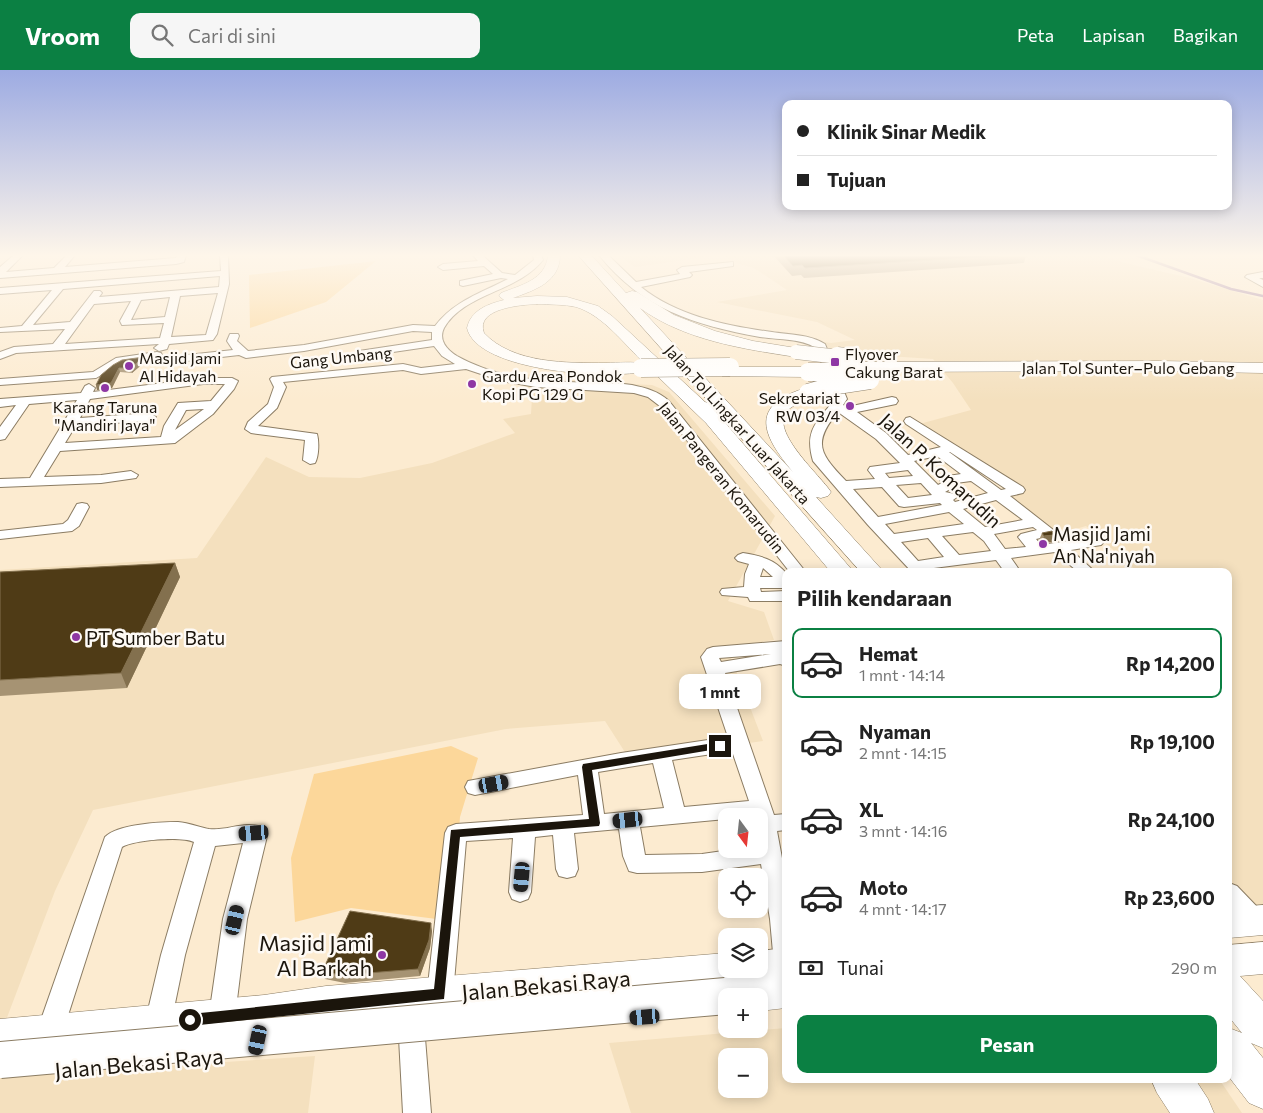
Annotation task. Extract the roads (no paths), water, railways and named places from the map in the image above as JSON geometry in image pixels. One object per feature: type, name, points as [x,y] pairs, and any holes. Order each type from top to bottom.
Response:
[{"type":"highway","points":[[489,304],[468,320],[466,328],[471,340],[496,355],[538,367],[574,371],[729,370],[803,364],[1049,371]]},
{"type":"highway","points":[[510,304],[487,311],[478,318],[475,326],[476,334],[489,346],[521,359],[576,367],[641,370]]},
{"type":"highway","points":[[574,304],[591,308],[606,319],[712,419]]},
{"type":"highway","name":"Jalan Tol Lingkar Luar Jakarta","points":[[609,304],[712,419],[839,568]]},
{"type":"highway","name":"Jalan Tol Lingkar Luar Jakarta","points":[[629,304],[869,568]]},
{"type":"highway","points":[[644,304],[684,324],[803,364],[849,366]]},
{"type":"highway","name":"Jalan Tol Sunter–Pulo Gebang","points":[[849,366],[1201,366],[1263,368]]},
{"type":"highway","points":[[881,568],[793,459],[778,436],[774,422],[775,414],[785,404],[808,393],[837,385],[870,380],[1049,371]]},
{"type":"highway","name":"Jalan Tol Sunter–Pulo Gebang","points":[[1049,371],[1263,374]]},
{"type":"highway","points":[[1232,949],[1255,929]]},
{"type":"highway","points":[[1232,961],[1263,958]]},
{"type":"highway","points":[[768,966],[782,964]]},
{"type":"highway","name":"Jalan Bekasi Raya","points":[[0,1038],[264,1013],[326,1004],[718,970]]},
{"type":"highway","points":[[768,993],[782,991]]},
{"type":"highway","points":[[1232,993],[1263,1030]]},
{"type":"highway","points":[[0,1060],[718,997]]},
{"type":"highway","points":[[768,1005],[782,1003]]},
{"type":"highway","name":"Jalan Bekasi Raya","points":[[0,1075],[718,1011]]},
{"type":"highway","points":[[256,1052],[264,1013]]},
{"type":"highway","points":[[1232,1037],[1248,1031],[1263,1030]]},
{"type":"highway","points":[[1232,1051],[1263,1090]]},
{"type":"street","points":[[25,328],[45,304]]},
{"type":"street","points":[[57,347],[89,304]]},
{"type":"street","points":[[135,304],[125,322],[170,320]]},
{"type":"street","points":[[0,357],[163,347],[174,304]]},
{"type":"street","points":[[0,357],[8,351],[200,340],[208,338],[212,334],[219,304]]},
{"type":"street","points":[[359,354],[437,342],[437,329],[455,311],[468,304]]},
{"type":"street","points":[[660,304],[686,314],[733,328],[815,342],[821,346],[841,396],[841,408]]},
{"type":"street","points":[[3,330],[73,325]]},
{"type":"street","points":[[0,382],[96,375],[120,360],[243,357],[336,343],[412,328],[437,329]]},
{"type":"street","points":[[234,336],[232,341],[243,357]]},
{"type":"street","name":"Jalan Pangeran Komarudin","points":[[437,342],[445,353],[467,366],[488,374],[525,382],[564,386],[626,388],[654,394],[670,410],[782,573]]},
{"type":"street","points":[[277,371],[272,355],[280,350]]},
{"type":"street","points":[[35,481],[53,448],[86,396],[108,351]]},
{"type":"street","name":"Gang Umbang","points":[[310,460],[313,453],[310,442],[312,437],[251,429],[252,425],[276,401],[280,387],[277,371],[410,367],[421,371],[467,366]]},
{"type":"street","points":[[0,403],[113,394],[190,383],[231,380],[230,387],[213,405],[194,423],[170,440],[53,448]]},
{"type":"street","points":[[0,436],[25,401]]},
{"type":"street","points":[[892,401],[841,408],[820,424],[816,430],[815,443],[820,462],[915,568]]},
{"type":"street","points":[[166,441],[170,426],[182,406],[213,405]]},
{"type":"street","name":"Jalan P. Komarudin","points":[[841,408],[881,436],[944,499],[979,529],[1010,568]]},
{"type":"street","points":[[71,422],[150,417]]},
{"type":"street","points":[[910,421],[945,450],[977,470],[994,493],[1049,532],[1026,537],[1038,550]]},
{"type":"street","points":[[945,450],[907,463],[875,470],[904,503],[994,493],[1011,485]]},
{"type":"street","points":[[945,450],[961,469],[992,472],[1011,485]]},
{"type":"street","points":[[873,522],[944,499],[950,485],[947,480],[977,470]]},
{"type":"street","points":[[0,482],[101,479],[131,475]]},
{"type":"street","points":[[841,486],[923,478]]},
{"type":"street","points":[[0,535],[67,528],[74,523],[82,507]]},
{"type":"street","points":[[889,539],[1035,522]]},
{"type":"street","points":[[932,534],[955,560]]},
{"type":"street","points":[[920,568],[955,560],[1000,556],[1096,542]]},
{"type":"street","points":[[1059,548],[1079,568]]},
{"type":"street","points":[[782,576],[774,568],[751,559],[752,587],[756,596],[761,598],[782,587]]},
{"type":"street","points":[[729,588],[752,587]]},
{"type":"street","points":[[760,808],[710,657],[712,653],[782,647]]},
{"type":"street","points":[[714,668],[782,658]]},
{"type":"street","points":[[475,787],[661,754],[739,743]]},
{"type":"street","points":[[661,754],[676,816]]},
{"type":"street","points":[[587,767],[595,823]]},
{"type":"street","points":[[440,994],[454,834],[676,816],[718,816]]},
{"type":"street","points":[[768,817],[782,821]]},
{"type":"street","points":[[628,820],[637,864],[702,863],[771,853]]},
{"type":"street","points":[[563,826],[567,869]]},
{"type":"street","points":[[520,892],[525,829]]},
{"type":"street","points":[[49,1034],[113,843],[117,838],[191,830],[198,832],[206,838],[254,833],[256,836],[235,920],[222,1016]]},
{"type":"street","points":[[158,1024],[173,955],[206,838]]},
{"type":"street","points":[[768,839],[782,919]]},
{"type":"street","points":[[1232,897],[1255,929]]},
{"type":"street","points":[[412,1038],[418,1113]]},
{"type":"place","name":"Flyover Cakung Barat","points":[[835,362]]},
{"type":"place","name":"Masjid Jami Al Hidayah","points":[[129,366]]},
{"type":"place","name":"Gardu Area Pondok Kopi PG 129 G","points":[[472,384]]},
{"type":"place","name":"Karang Taruna \"Mandiri Jaya\"","points":[[105,388]]},
{"type":"place","name":"Sekretariat RW 03/4","points":[[850,406]]},
{"type":"place","name":"Masjid Jami An Na'niyah","points":[[1043,544]]},
{"type":"place","name":"PT Sumber Batu","points":[[76,637]]},
{"type":"place","name":"Masjid Jami Al Barkah","points":[[382,955]]}]
